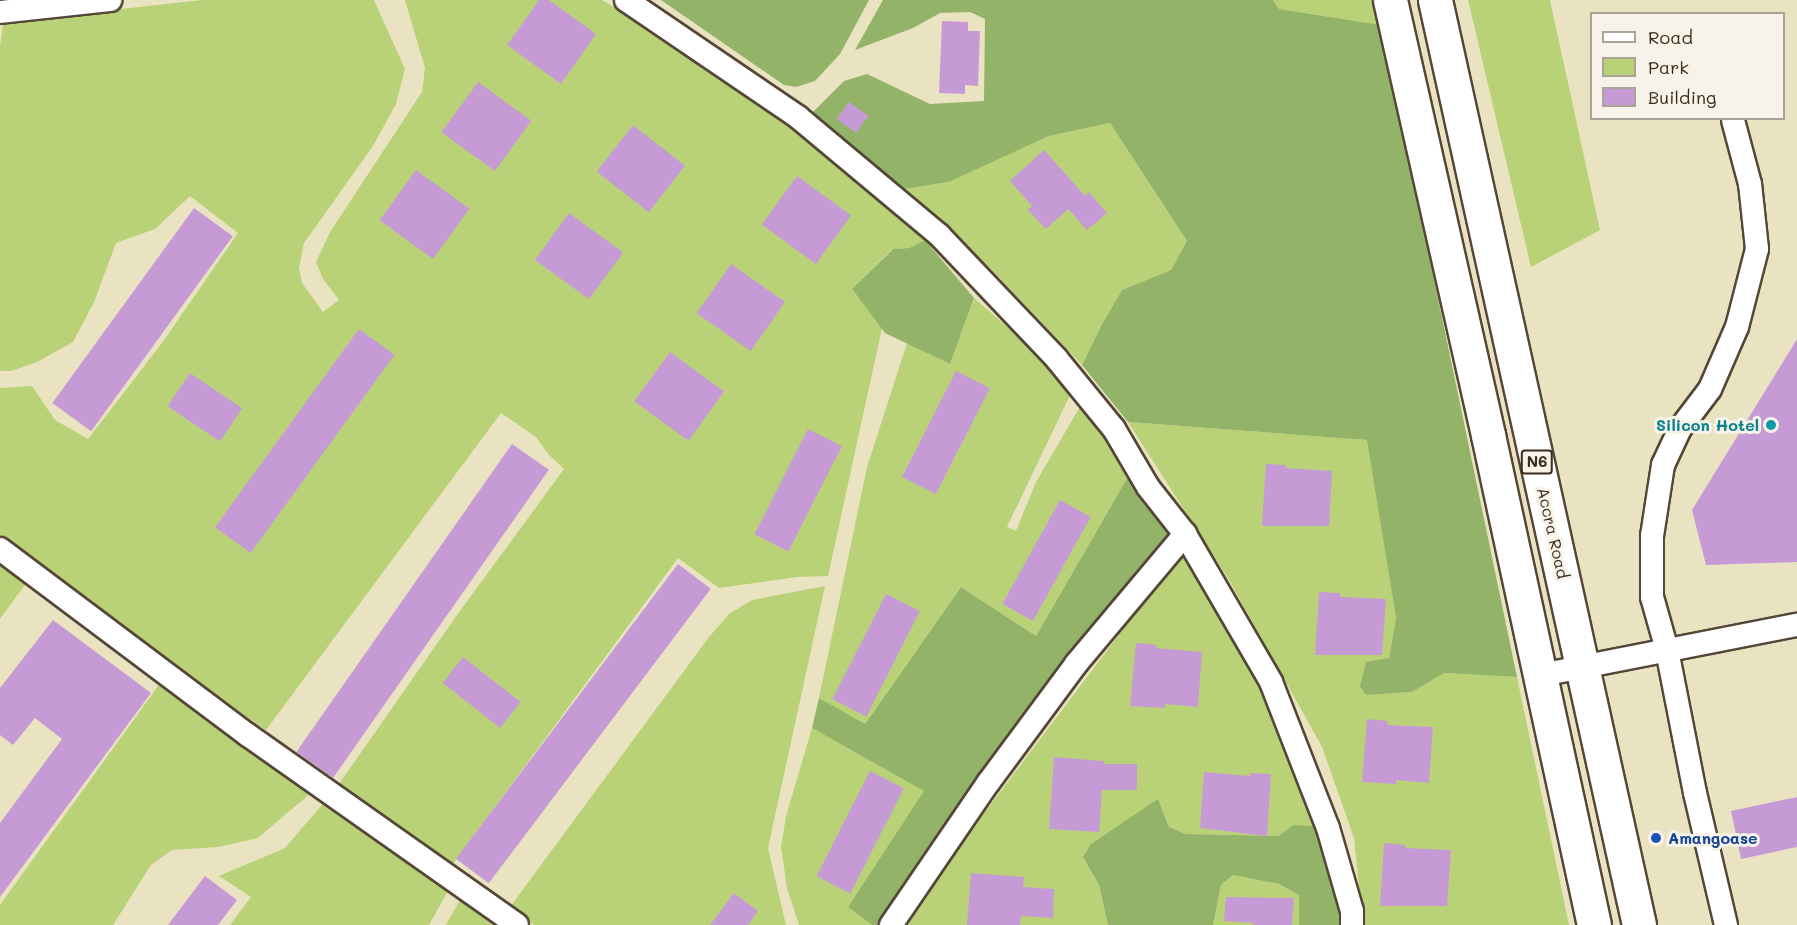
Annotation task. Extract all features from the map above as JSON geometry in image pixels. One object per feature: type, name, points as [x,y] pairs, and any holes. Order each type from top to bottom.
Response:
[{"type":"highway","name":"N6","points":[[1389,0],[1541,675],[1594,925]]},
{"type":"highway","name":"Accra Road","points":[[1435,0],[1640,925]]},
{"type":"street","points":[[0,12],[110,0]]},
{"type":"street","points":[[626,0],[798,117],[939,236],[1056,358],[1114,429],[1148,488],[1185,534],[1271,682],[1328,828],[1352,911],[1352,925]]},
{"type":"street","points":[[1726,925],[1695,793],[1667,650],[1652,597],[1652,536],[1664,465],[1679,429],[1710,389],[1733,338],[1757,249],[1750,184],[1733,120]]},
{"type":"street","points":[[891,925],[988,783],[1076,664],[1185,534]]},
{"type":"street","points":[[0,549],[248,735],[517,925]]},
{"type":"street","points":[[1541,675],[1797,625]]},
{"type":"green space","points":[[202,0],[374,0],[405,69],[396,104],[373,146],[304,243],[299,268],[302,283],[323,312],[339,300],[323,279],[316,262],[330,232],[422,92],[425,68],[405,0],[602,0],[683,48],[795,128],[868,187],[925,240],[909,248],[892,249],[852,289],[882,328],[828,576],[797,577],[719,588],[678,558],[450,868],[339,784],[457,615],[564,469],[548,454],[536,437],[501,413],[266,730],[158,655],[0,538],[0,388],[32,386],[55,420],[88,439],[162,343],[238,233],[190,196],[155,229],[116,243],[94,302],[73,342],[37,362],[11,371],[0,371],[0,46],[3,25],[31,19]]},
{"type":"green space","points":[[661,0],[869,0],[840,54],[815,81],[796,87],[784,85]]},
{"type":"green space","points":[[883,0],[1273,0],[1279,9],[1381,25],[1517,677],[1444,673],[1412,692],[1366,695],[1360,686],[1366,662],[1389,658],[1396,618],[1367,440],[1128,422],[1082,365],[1122,290],[1171,270],[1187,241],[1110,123],[1049,136],[949,182],[904,189],[812,113],[844,81],[867,74],[930,104],[984,101],[985,19],[970,12],[940,13],[913,28],[855,50]]},
{"type":"green space","points":[[1273,0],[1376,0],[1381,25],[1279,9]]},
{"type":"green space","points":[[1468,0],[1550,0],[1600,230],[1531,267]]},
{"type":"green space","points":[[1110,123],[1187,241],[1171,270],[1122,290],[1082,365],[992,270],[904,189],[949,182],[1049,136]]},
{"type":"green space","points":[[925,240],[974,298],[950,364],[885,333],[852,289],[893,249],[909,248]]},
{"type":"green space","points":[[974,298],[1025,342],[1071,393],[1007,527],[1016,531],[1036,482],[1081,405],[1129,475],[1036,636],[961,587],[864,725],[819,698],[867,467],[907,343],[950,364]]},
{"type":"green space","points":[[1128,422],[1368,440],[1396,618],[1389,658],[1366,695],[1412,692],[1443,673],[1517,677],[1569,925],[1363,925],[1354,838],[1322,747],[1229,580]]},
{"type":"green space","points":[[1129,475],[1172,537],[879,925],[872,925],[848,907],[924,791],[812,728],[819,698],[865,724],[961,587],[1036,636]]},
{"type":"green space","points":[[1186,551],[1260,672],[1316,826],[1293,825],[1278,836],[1186,834],[1169,827],[1158,799],[1083,857],[1099,885],[1108,925],[905,925],[960,845],[1149,595]]},
{"type":"green space","points":[[0,563],[27,582],[0,619]]},
{"type":"green space","points":[[825,586],[768,848],[786,925],[534,925],[510,907],[709,637],[729,614],[752,600]]},
{"type":"green space","points":[[161,682],[313,791],[258,838],[218,847],[172,850],[151,865],[113,925],[0,925],[0,905]]},
{"type":"green space","points":[[812,728],[925,791],[848,907],[872,925],[799,925],[787,888],[781,847],[786,816]]},
{"type":"green space","points":[[1158,799],[1169,827],[1186,834],[1278,836],[1293,825],[1316,826],[1342,925],[1299,925],[1299,895],[1279,884],[1233,875],[1221,885],[1213,925],[1108,925],[1099,885],[1083,857],[1091,844]]},
{"type":"green space","points":[[326,800],[448,891],[429,925],[230,925],[251,897],[219,876],[285,848]]},
{"type":"green space","points":[[1233,875],[1279,884],[1300,895],[1299,925],[1213,925],[1221,885]]},
{"type":"green space","points":[[460,900],[493,925],[446,925]]},
{"type":"building","points":[[539,0],[549,0],[596,34],[561,84],[507,45]]},
{"type":"building","points":[[942,21],[968,22],[968,31],[980,31],[978,86],[965,85],[965,94],[939,93]]},
{"type":"building","points":[[478,82],[531,121],[495,171],[442,132]]},
{"type":"building","points":[[849,102],[868,116],[856,133],[837,119]]},
{"type":"building","points":[[633,125],[685,166],[649,212],[597,171]]},
{"type":"building","points":[[1044,150],[1085,196],[1089,192],[1107,213],[1087,230],[1068,209],[1046,229],[1028,210],[1032,206],[1010,181]]},
{"type":"building","points":[[416,170],[469,209],[433,259],[380,220]]},
{"type":"building","points":[[797,176],[851,215],[816,264],[762,225]]},
{"type":"building","points":[[194,208],[233,236],[91,431],[52,403]]},
{"type":"building","points":[[569,213],[623,252],[589,299],[535,260]]},
{"type":"building","points":[[731,264],[785,302],[751,351],[697,313]]},
{"type":"building","points":[[359,329],[395,355],[251,553],[215,527]]},
{"type":"building","name":"Silicon Hotel","points":[[1797,339],[1797,562],[1706,565],[1692,510]]},
{"type":"building","points":[[670,352],[724,391],[688,441],[634,401]]},
{"type":"building","points":[[956,371],[990,388],[936,494],[902,477]]},
{"type":"building","points":[[190,373],[242,408],[220,441],[168,406]]},
{"type":"building","points":[[808,429],[842,446],[788,551],[754,534]]},
{"type":"building","points":[[512,444],[549,470],[333,778],[296,752]]},
{"type":"building","points":[[1266,464],[1286,465],[1286,468],[1332,471],[1329,526],[1262,526]]},
{"type":"building","points":[[1060,500],[1091,517],[1033,621],[1002,604]]},
{"type":"building","points":[[678,564],[711,589],[489,883],[456,859]]},
{"type":"building","points":[[1319,592],[1340,593],[1340,597],[1386,599],[1382,655],[1315,655]]},
{"type":"building","points":[[886,594],[920,611],[866,716],[832,699]]},
{"type":"building","points":[[53,620],[151,693],[0,897],[0,823],[62,739],[35,718],[13,745],[0,735],[0,688]]},
{"type":"building","points":[[1136,643],[1157,645],[1156,648],[1202,652],[1198,707],[1165,704],[1165,708],[1130,706]]},
{"type":"building","points":[[463,657],[521,702],[500,728],[443,683]]},
{"type":"building","points":[[1367,719],[1388,721],[1387,725],[1433,727],[1429,783],[1396,780],[1396,784],[1362,782]]},
{"type":"building","points":[[1054,757],[1104,761],[1104,764],[1137,764],[1137,790],[1102,790],[1099,832],[1049,829]]},
{"type":"building","points":[[870,771],[904,788],[850,893],[816,876]]},
{"type":"building","points":[[1204,772],[1250,776],[1250,773],[1271,774],[1267,836],[1200,828]]},
{"type":"building","points":[[1797,797],[1797,847],[1741,859],[1731,811]]},
{"type":"building","points":[[1384,843],[1405,845],[1405,848],[1451,850],[1447,906],[1380,906]]},
{"type":"building","points":[[971,873],[1024,877],[1023,887],[1054,889],[1053,918],[1021,916],[1020,925],[967,925]]},
{"type":"building","points":[[205,876],[237,900],[218,925],[168,925]]},
{"type":"building","points":[[734,893],[758,911],[748,925],[710,925]]},
{"type":"building","points":[[1226,897],[1294,898],[1292,925],[1253,925],[1254,923],[1224,921]]},
{"type":"place","name":"Silicon Hotel","points":[[1771,425]]},
{"type":"place","name":"Amangoase","points":[[1656,838]]}]
